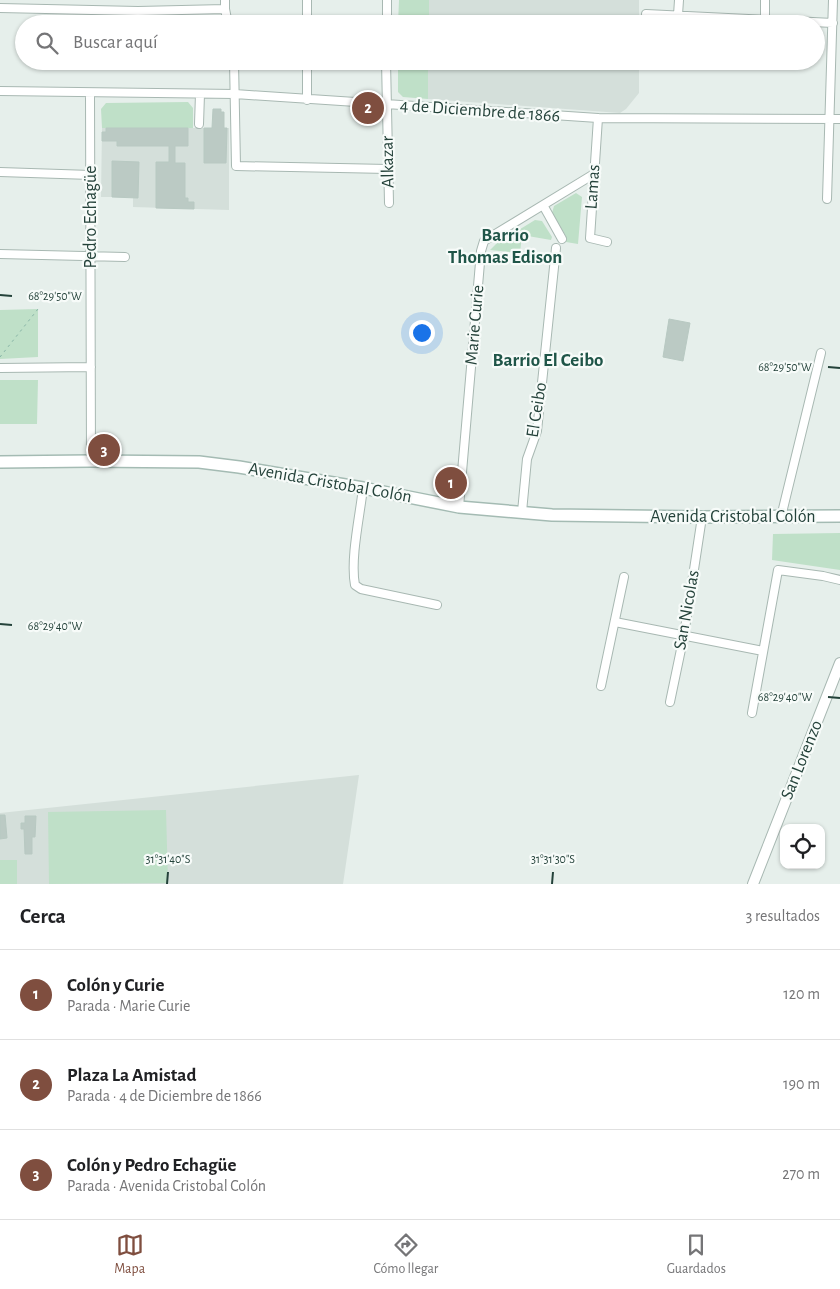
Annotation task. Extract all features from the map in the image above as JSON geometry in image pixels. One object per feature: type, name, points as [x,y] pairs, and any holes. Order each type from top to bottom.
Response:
[{"type":"main road","name":"Avenida Cristobal Colón","points":[[0,462],[199,462],[363,488],[458,507],[552,515],[702,518],[840,516]]},
{"type":"street","points":[[101,0],[101,9]]},
{"type":"street","points":[[225,0],[226,15]]},
{"type":"street","points":[[307,15],[308,0]]},
{"type":"street","points":[[387,0],[387,15]]},
{"type":"street","points":[[646,14],[678,15],[679,0]]},
{"type":"street","points":[[765,0],[765,15]]},
{"type":"street","points":[[828,199],[833,0]]},
{"type":"street","points":[[0,8],[25,4],[138,11],[225,10]]},
{"type":"street","points":[[825,23],[833,23]]},
{"type":"street","points":[[234,70],[236,166],[388,169]]},
{"type":"street","points":[[307,70],[307,100]]},
{"type":"street","name":"Alkazar","points":[[386,70],[389,204]]},
{"type":"street","name":"4 de Diciembre de 1866","points":[[0,91],[235,94],[598,118],[840,119]]},
{"type":"street","name":"Pedro Echagüe","points":[[90,92],[91,461]]},
{"type":"street","points":[[199,124],[200,94]]},
{"type":"street","name":"Lamas","points":[[598,118],[590,238],[607,242]]},
{"type":"street","points":[[0,172],[90,175]]},
{"type":"street","name":"Marie Curie","points":[[458,507],[481,250],[484,241],[594,174]]},
{"type":"street","points":[[543,205],[562,239]]},
{"type":"street","name":"El Ceibo","points":[[522,512],[528,459],[537,431],[556,248]]},
{"type":"street","points":[[0,254],[125,256]]},
{"type":"street","points":[[781,517],[821,353]]},
{"type":"street","points":[[0,368],[91,367]]},
{"type":"street","points":[[363,488],[354,561],[353,576],[355,585],[361,589],[437,605]]},
{"type":"street","name":"San Nicolas","points":[[670,702],[684,635],[702,518]]},
{"type":"street","points":[[752,713],[778,570],[840,580]]},
{"type":"street","points":[[601,686],[624,577]]},
{"type":"street","points":[[615,622],[763,651]]},
{"type":"street","name":"San Lorenzo","points":[[753,884],[840,663]]},
{"type":"path","points":[[0,357],[38,309]]},
{"type":"shaded area","points":[[429,0],[639,0],[639,15],[429,15]]},
{"type":"shaded area","points":[[428,70],[639,70],[639,93],[626,109],[620,113],[428,99]]},
{"type":"shaded area","points":[[102,128],[229,128],[229,210],[133,207],[133,197],[101,197]]},
{"type":"shaded area","points":[[359,775],[343,884],[0,884],[0,813]]},
{"type":"green space","points":[[399,0],[429,0],[429,15],[398,15]]},
{"type":"green space","points":[[398,70],[428,70],[428,99],[403,97],[398,92]]},
{"type":"green space","points":[[188,102],[193,108],[193,128],[102,128],[101,109],[106,103]]},
{"type":"green space","points":[[576,193],[582,197],[578,244],[566,242],[566,236],[552,213],[554,206]]},
{"type":"green space","points":[[535,220],[542,221],[552,237],[551,240],[522,235],[520,253],[490,250],[496,244]]},
{"type":"green space","points":[[38,309],[38,357],[0,359],[0,310]]},
{"type":"green space","points":[[0,380],[38,380],[37,424],[0,424]]},
{"type":"green space","points":[[840,533],[840,570],[772,560],[773,534]]},
{"type":"green space","points":[[166,810],[168,883],[49,884],[48,812]]},
{"type":"green space","points":[[0,860],[17,860],[17,884],[0,884]]},
{"type":"building","points":[[213,109],[221,109],[221,112],[224,112],[224,128],[227,128],[226,163],[204,163],[204,128],[212,128]]},
{"type":"building","points":[[106,128],[188,128],[188,146],[175,146],[175,163],[185,163],[185,198],[188,198],[188,202],[194,202],[194,209],[156,208],[156,162],[169,162],[169,146],[117,146],[117,141],[102,141],[102,132],[106,132]]},
{"type":"building","points":[[112,161],[139,162],[138,198],[112,197]]},
{"type":"building","points":[[669,319],[690,323],[683,361],[663,357]]},
{"type":"building","points":[[0,815],[5,815],[7,838],[0,839]]},
{"type":"building","points":[[25,816],[36,816],[35,837],[32,837],[32,854],[25,854],[24,829],[21,829],[21,823],[25,823]]},
{"type":"place","name":"Plaza La Amistad","points":[[368,108]]},
{"type":"place","name":"Colón y Pedro Echagüe","points":[[104,450]]},
{"type":"place","name":"Colón y Curie","points":[[451,483]]},
{"type":"district","name":"Barrio Thomas Edison","points":[[505,246]]},
{"type":"district","name":"Barrio El Ceibo","points":[[548,360]]}]
